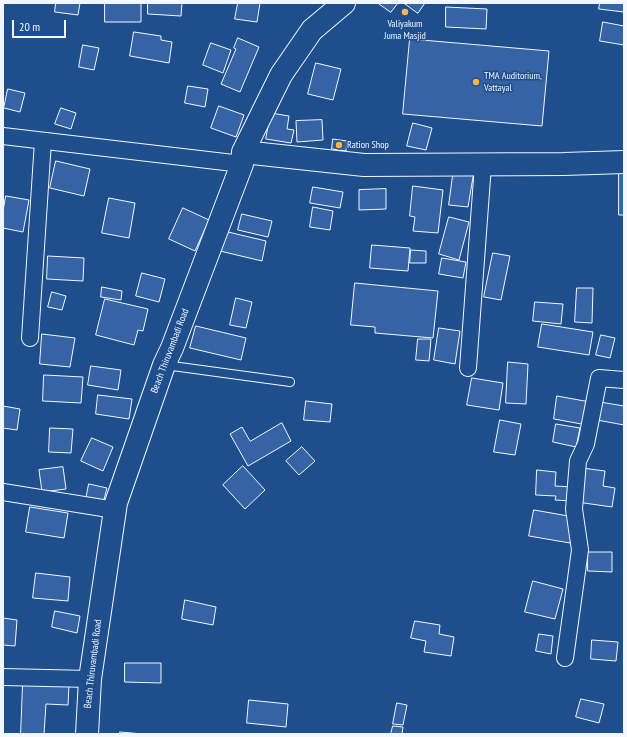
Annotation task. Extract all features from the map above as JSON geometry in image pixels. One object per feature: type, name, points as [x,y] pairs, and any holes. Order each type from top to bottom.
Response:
[{"type":"main road","name":"Beach Thiruvambadi Road","points":[[87,734],[90,679],[116,503],[164,365],[172,348],[242,158],[281,75],[312,30],[344,3]]},
{"type":"main road","points":[[242,158],[364,165],[483,165],[624,162]]},
{"type":"street","points":[[3,136],[43,141],[242,158]]},
{"type":"street","points":[[30,338],[43,141]]},
{"type":"street","points":[[468,368],[483,165]]},
{"type":"street","points":[[565,658],[580,550],[574,509],[578,461],[586,444],[599,378],[624,380]]},
{"type":"street","points":[[3,492],[115,510]]},
{"type":"street","points":[[3,677],[90,679]]},
{"type":"lane","points":[[164,365],[290,382]]},
{"type":"building","points":[[56,3],[80,3],[78,15],[55,12]]},
{"type":"building","points":[[105,3],[141,3],[141,22],[105,22]]},
{"type":"building","points":[[148,3],[182,3],[181,16],[148,14]]},
{"type":"building","points":[[238,3],[260,3],[257,22],[235,19]]},
{"type":"building","points":[[378,3],[398,3],[391,12]]},
{"type":"building","points":[[404,3],[425,3],[418,13]]},
{"type":"building","points":[[600,3],[624,3],[624,12],[599,9]]},
{"type":"building","points":[[446,7],[487,9],[486,29],[446,27]]},
{"type":"building","points":[[603,22],[624,26],[624,45],[600,41]]},
{"type":"building","points":[[134,32],[161,36],[161,40],[172,42],[169,63],[130,56]]},
{"type":"building","points":[[238,38],[259,47],[240,92],[221,84],[236,49],[234,48]]},
{"type":"building","name":"TMA Auditorium, Vattayal","points":[[410,39],[549,51],[542,126],[403,114]]},
{"type":"building","points":[[211,43],[231,50],[223,73],[203,65]]},
{"type":"building","points":[[83,45],[99,48],[94,70],[79,67]]},
{"type":"building","points":[[316,63],[341,69],[333,100],[308,94]]},
{"type":"building","points":[[188,86],[208,89],[205,107],[185,103]]},
{"type":"building","points":[[8,89],[25,93],[20,112],[4,108]]},
{"type":"building","points":[[219,106],[244,115],[236,137],[211,128]]},
{"type":"building","points":[[61,108],[76,113],[71,129],[55,124]]},
{"type":"building","points":[[271,113],[289,116],[287,129],[294,130],[291,143],[266,139]]},
{"type":"building","points":[[322,120],[323,140],[297,142],[296,121]]},
{"type":"building","points":[[413,123],[432,128],[426,150],[407,146]]},
{"type":"building","name":"Ration Shop","points":[[333,139],[347,141],[346,151],[332,149]]},
{"type":"building","points":[[56,161],[90,169],[84,196],[50,188]]},
{"type":"building","points":[[454,168],[474,171],[468,207],[449,205]]},
{"type":"building","points":[[619,172],[624,172],[624,215],[619,215]]},
{"type":"building","points":[[413,186],[443,190],[438,233],[413,231],[415,217],[410,216]]},
{"type":"building","points":[[313,187],[343,192],[340,208],[310,203]]},
{"type":"building","points":[[386,189],[386,209],[359,210],[359,190]]},
{"type":"building","points":[[6,196],[29,200],[23,232],[3,228],[3,212]]},
{"type":"building","points":[[109,198],[135,203],[129,238],[102,233]]},
{"type":"building","points":[[313,207],[333,211],[330,230],[310,227]]},
{"type":"building","points":[[183,208],[209,220],[195,251],[169,239]]},
{"type":"building","points":[[242,214],[272,221],[268,237],[238,230]]},
{"type":"building","points":[[449,217],[469,222],[459,260],[439,254]]},
{"type":"building","points":[[224,231],[266,241],[262,261],[220,251]]},
{"type":"building","points":[[372,245],[410,248],[408,271],[370,268]]},
{"type":"building","points":[[411,250],[426,251],[426,263],[410,263]]},
{"type":"building","points":[[493,253],[510,256],[501,300],[484,297]]},
{"type":"building","points":[[48,256],[84,258],[83,281],[47,279]]},
{"type":"building","points":[[442,258],[466,262],[463,278],[439,274]]},
{"type":"building","points":[[142,273],[165,279],[159,302],[136,296]]},
{"type":"building","points":[[355,283],[438,291],[433,338],[375,333],[375,327],[351,325]]},
{"type":"building","points":[[102,287],[122,291],[121,300],[101,297]]},
{"type":"building","points":[[577,288],[593,288],[592,323],[575,322]]},
{"type":"building","points":[[52,292],[66,296],[62,310],[48,307]]},
{"type":"building","points":[[236,298],[252,302],[246,328],[230,325]]},
{"type":"building","points":[[105,299],[148,309],[143,331],[138,330],[134,345],[96,335]]},
{"type":"building","points":[[535,302],[563,304],[561,324],[533,321]]},
{"type":"building","points":[[542,324],[593,332],[589,355],[538,347]]},
{"type":"building","points":[[196,326],[246,338],[241,360],[190,348]]},
{"type":"building","points":[[439,328],[460,331],[455,364],[434,360]]},
{"type":"building","points":[[42,334],[75,338],[70,367],[40,364]]},
{"type":"building","points":[[601,335],[615,338],[610,358],[596,355]]},
{"type":"building","points":[[418,339],[431,339],[429,361],[416,360]]},
{"type":"building","points":[[508,362],[528,364],[526,404],[506,403]]},
{"type":"building","points":[[91,366],[121,370],[118,390],[88,385]]},
{"type":"building","points":[[44,375],[83,377],[81,403],[43,401]]},
{"type":"building","points":[[472,378],[503,383],[499,410],[467,405]]},
{"type":"building","points":[[98,395],[132,399],[129,419],[96,414]]},
{"type":"building","points":[[557,396],[590,402],[587,425],[554,419]]},
{"type":"building","points":[[306,401],[332,404],[330,422],[304,420]]},
{"type":"building","points":[[600,402],[624,406],[624,425],[597,420]]},
{"type":"building","points":[[3,406],[20,409],[17,430],[3,428]]},
{"type":"building","points":[[500,420],[521,424],[515,455],[494,452]]},
{"type":"building","points":[[282,423],[291,441],[248,466],[230,434],[242,427],[250,441]]},
{"type":"building","points":[[556,424],[580,428],[576,447],[553,442]]},
{"type":"building","points":[[50,428],[73,429],[71,453],[49,452]]},
{"type":"building","points":[[92,438],[113,447],[103,471],[81,461]]},
{"type":"building","points":[[302,447],[315,461],[299,475],[286,461]]},
{"type":"building","points":[[243,466],[265,490],[245,509],[223,485]]},
{"type":"building","points":[[63,467],[66,489],[42,492],[39,470]]},
{"type":"building","points":[[582,468],[605,471],[603,486],[615,488],[612,507],[577,502]]},
{"type":"building","points":[[537,470],[556,472],[555,486],[573,487],[572,501],[555,500],[556,496],[536,495]]},
{"type":"building","points":[[89,484],[107,488],[103,503],[86,499]]},
{"type":"building","points":[[30,507],[68,513],[64,538],[26,532]]},
{"type":"building","points":[[534,510],[574,517],[570,543],[529,536]]},
{"type":"building","points":[[588,552],[612,552],[612,572],[588,571]]},
{"type":"building","points":[[36,573],[70,577],[68,601],[33,598]]},
{"type":"building","points":[[533,581],[563,589],[555,619],[525,612]]},
{"type":"building","points":[[185,600],[216,607],[213,625],[182,619]]},
{"type":"building","points":[[55,611],[80,616],[77,633],[52,627]]},
{"type":"building","points":[[3,618],[17,620],[15,646],[3,645]]},
{"type":"building","points":[[415,621],[440,625],[439,634],[454,637],[451,656],[424,652],[426,641],[411,638]]},
{"type":"building","points":[[539,634],[553,636],[551,654],[536,651]]},
{"type":"building","points":[[592,640],[618,642],[616,661],[591,659]]},
{"type":"building","points":[[125,663],[161,663],[161,683],[125,682]]},
{"type":"building","points":[[23,683],[69,685],[68,705],[46,704],[44,734],[21,734]]},
{"type":"building","points":[[581,699],[604,704],[599,723],[576,717]]},
{"type":"building","points":[[249,700],[288,704],[286,727],[247,723]]},
{"type":"building","points":[[397,703],[407,705],[403,725],[393,724]]},
{"type":"building","points":[[393,726],[403,727],[402,734],[391,734]]},
{"type":"building","points":[[120,732],[143,734],[120,734]]},
{"type":"place","name":"Valiyakum Juma Masjid","points":[[405,12]]},
{"type":"place","name":"TMA Auditorium, Vattayal","points":[[476,82]]},
{"type":"place","name":"Ration Shop","points":[[339,145]]}]
